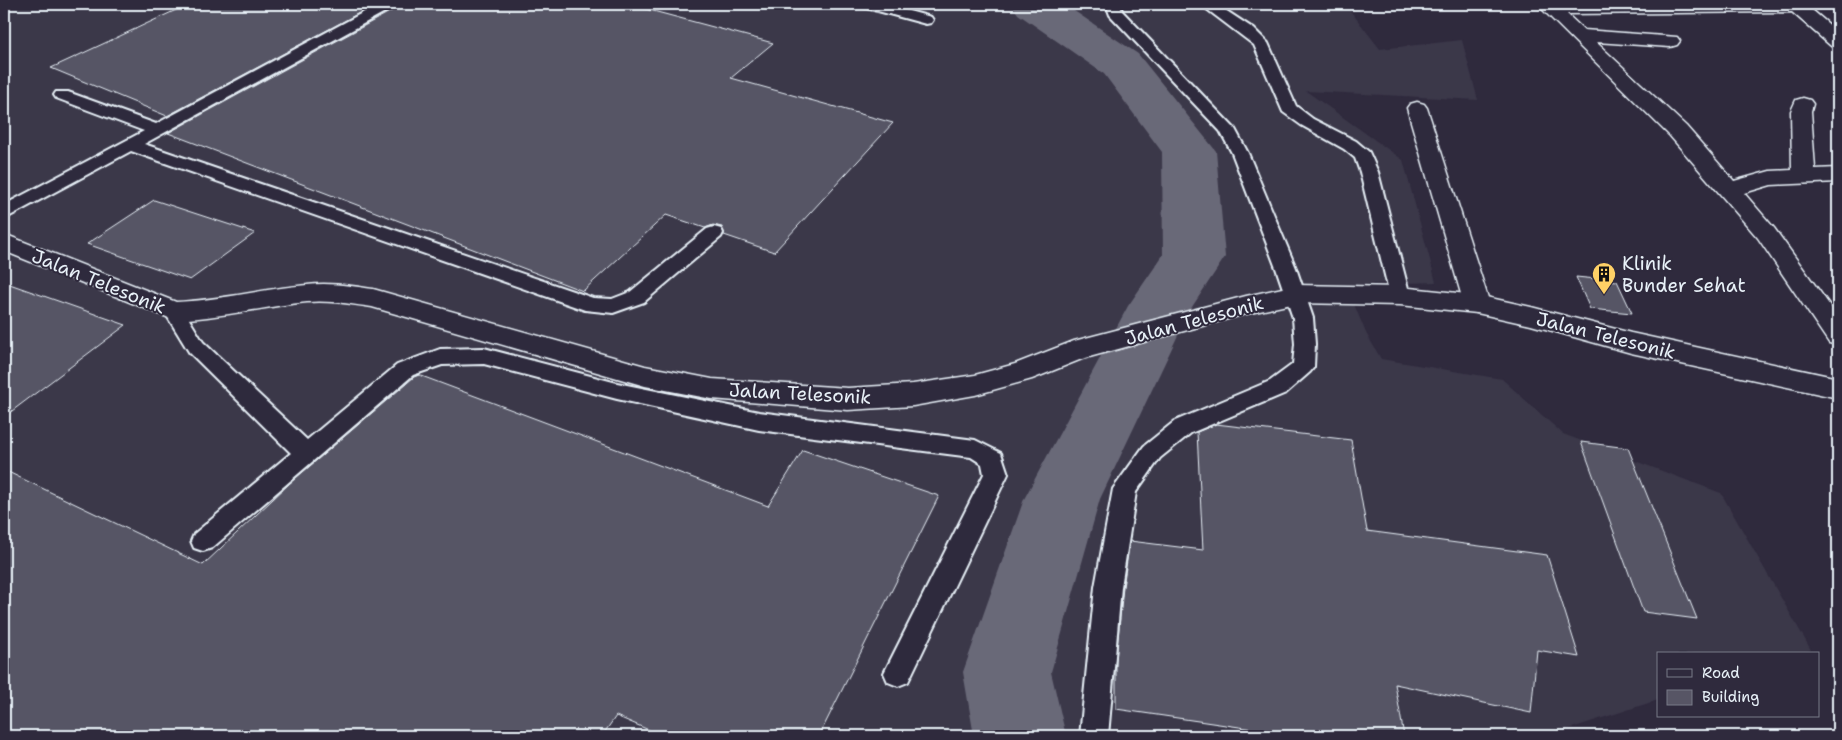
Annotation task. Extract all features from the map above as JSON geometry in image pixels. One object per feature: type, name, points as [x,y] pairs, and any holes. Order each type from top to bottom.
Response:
[{"type":"street","points":[[1548,6],[1795,5],[1838,42]]},
{"type":"street","points":[[1548,6],[1678,131],[1766,233],[1838,336]]},
{"type":"street","points":[[1816,23],[1838,22]]},
{"type":"street","points":[[1578,36],[1670,41]]},
{"type":"street","points":[[1803,104],[1801,111],[1804,177]]},
{"type":"street","points":[[1417,108],[1477,304]]},
{"type":"street","points":[[1728,190],[1770,178],[1838,175]]},
{"type":"street","name":"Jalan Telesonik","points":[[4,242],[174,311],[204,310],[309,293],[344,294],[373,298],[645,376],[712,389],[848,399],[913,395],[975,385],[1022,372],[1074,351],[1246,305],[1296,294],[1400,296],[1477,304],[1532,316],[1631,343],[1838,388]]},
{"type":"lane","points":[[4,212],[389,4]]},
{"type":"lane","points":[[868,4],[926,20]]},
{"type":"lane","points":[[1094,736],[1108,587],[1125,490],[1152,452],[1183,427],[1278,386],[1303,367],[1306,344],[1304,318],[1296,294],[1240,153],[1227,129],[1115,12],[1113,4]]},
{"type":"lane","points":[[1207,4],[1249,32],[1261,43],[1289,109],[1307,122],[1350,145],[1363,156],[1369,172],[1400,296]]},
{"type":"lane","points":[[62,95],[157,130]]},
{"type":"lane","points":[[130,145],[592,305],[614,306],[637,297],[714,233]]},
{"type":"lane","points":[[174,311],[196,347],[306,453]]},
{"type":"lane","points":[[203,541],[405,370],[440,356],[484,356],[617,391],[759,421],[975,449],[993,459],[996,474],[898,672]]},
{"type":"shaded area","points":[[4,4],[1345,4],[1380,49],[1462,40],[1478,100],[1306,91],[1403,160],[1436,282],[1346,285],[1366,333],[1381,359],[1502,379],[1563,434],[1721,493],[1811,650],[1805,652],[1657,652],[1657,700],[1547,736],[4,736]]},
{"type":"building","points":[[189,4],[376,4],[167,116],[51,68]]},
{"type":"building","points":[[398,4],[627,4],[773,43],[731,78],[893,123],[774,252],[724,235],[722,227],[713,225],[705,228],[666,215],[583,291],[168,133],[395,9]]},
{"type":"building","points":[[154,200],[255,233],[190,280],[87,244]]},
{"type":"building","name":"Klinik Bunder Sehat","points":[[1576,277],[1617,281],[1632,313],[1590,309]]},
{"type":"building","points":[[4,282],[126,325],[4,417]]},
{"type":"building","points":[[419,375],[768,506],[803,450],[939,496],[819,736],[663,736],[616,716],[602,736],[4,736],[4,470],[203,565],[290,483],[414,377]]},
{"type":"building","points":[[1216,424],[1351,440],[1367,531],[1547,555],[1579,657],[1537,650],[1531,713],[1395,684],[1404,736],[1301,736],[1116,709],[1116,660],[1123,587],[1130,541],[1203,550],[1197,432]]},
{"type":"building","points":[[1581,442],[1628,448],[1697,619],[1643,612]]},
{"type":"waterway","points":[[1020,736],[1007,672],[1062,499],[1160,306],[1194,257],[1189,151],[1121,64],[1034,4]]},
{"type":"place","name":"Klinik Bunder Sehat","points":[[1604,295]]}]
